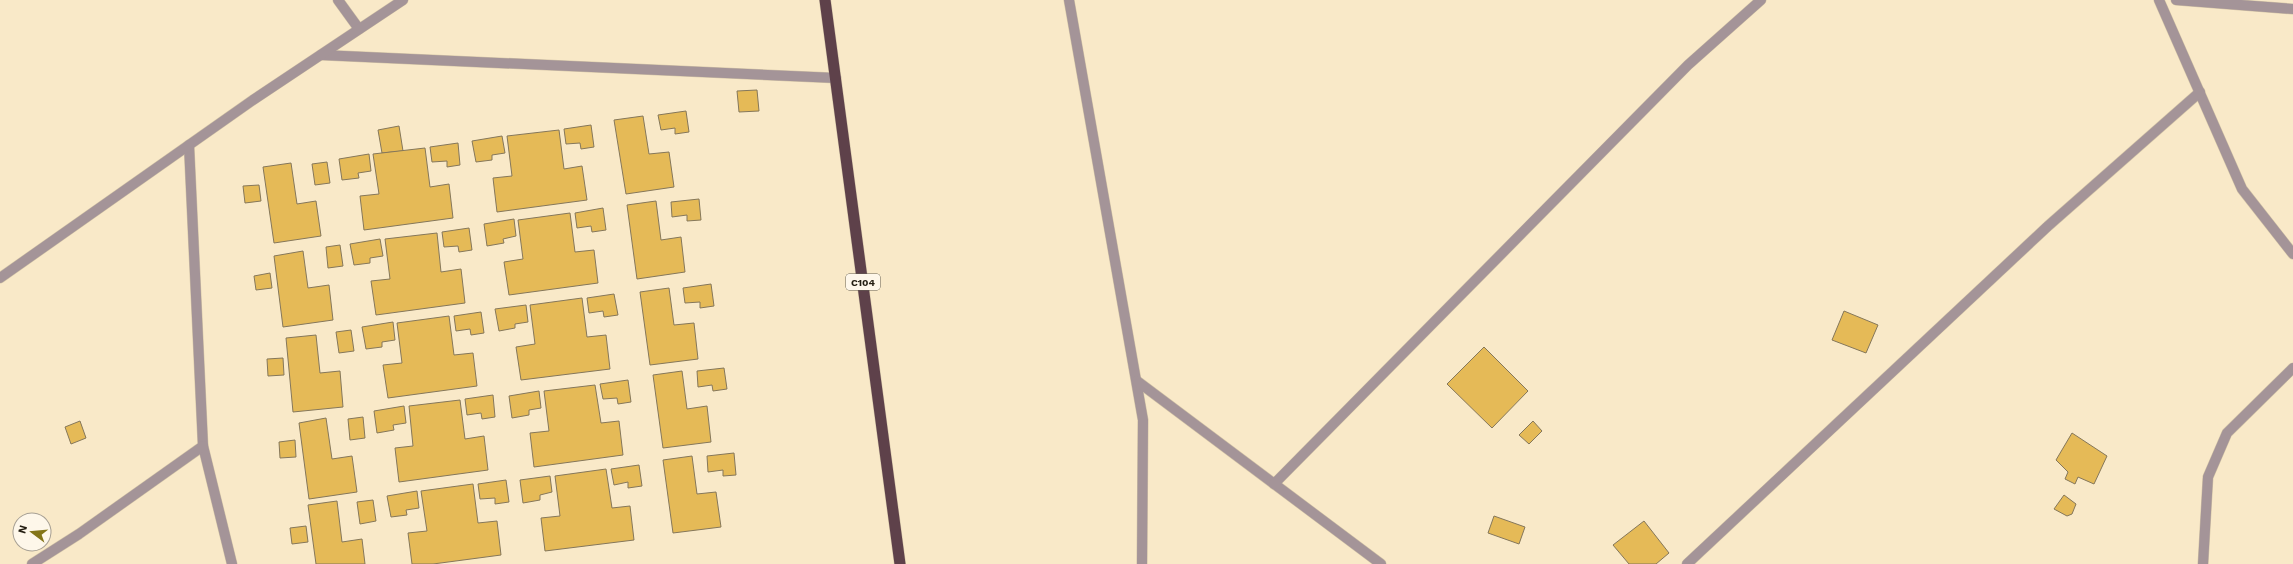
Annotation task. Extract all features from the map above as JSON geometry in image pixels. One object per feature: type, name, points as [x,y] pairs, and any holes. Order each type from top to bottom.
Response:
[{"type":"highway","name":"C104","points":[[825,0],[900,564]]},
{"type":"street","points":[[338,0],[359,29]]},
{"type":"street","points":[[0,278],[189,145],[403,0]]},
{"type":"street","points":[[1070,0],[1143,420],[1142,564]]},
{"type":"street","points":[[1274,484],[1688,66],[1762,0]]},
{"type":"street","points":[[2159,0],[2242,189],[2293,254]]},
{"type":"street","points":[[2176,0],[2293,9]]},
{"type":"street","points":[[321,55],[836,78]]},
{"type":"street","points":[[1687,564],[2048,226],[2200,92]]},
{"type":"street","points":[[189,145],[203,446],[232,564]]},
{"type":"street","points":[[2203,564],[2208,477],[2227,433],[2293,368]]},
{"type":"street","points":[[1136,381],[1381,564]]},
{"type":"street","points":[[32,564],[79,534],[203,446]]},
{"type":"building","points":[[757,90],[759,111],[739,112],[737,91]]},
{"type":"building","points":[[686,111],[689,132],[675,134],[675,128],[661,130],[658,115]]},
{"type":"building","points":[[643,116],[649,154],[669,152],[674,187],[626,194],[614,120]]},
{"type":"building","points":[[591,125],[594,147],[581,149],[580,143],[566,144],[564,129]]},
{"type":"building","points":[[399,126],[403,151],[382,153],[378,130]]},
{"type":"building","points":[[559,130],[564,169],[582,166],[587,200],[497,212],[493,178],[512,176],[507,136]]},
{"type":"building","points":[[502,136],[505,153],[492,155],[492,160],[476,162],[472,141]]},
{"type":"building","points":[[458,143],[460,165],[447,167],[447,161],[432,162],[430,147]]},
{"type":"building","points":[[425,148],[430,187],[449,184],[453,218],[364,230],[360,196],[379,194],[373,154]]},
{"type":"building","points":[[369,154],[371,171],[358,173],[359,178],[342,180],[339,159]]},
{"type":"building","points":[[327,162],[330,183],[315,185],[312,164]]},
{"type":"building","points":[[291,163],[297,204],[316,201],[321,236],[274,243],[263,167]]},
{"type":"building","points":[[259,185],[261,201],[245,203],[243,186]]},
{"type":"building","points":[[699,199],[701,220],[687,221],[687,215],[672,217],[671,202]]},
{"type":"building","points":[[656,201],[661,240],[681,237],[685,272],[637,279],[627,205]]},
{"type":"building","points":[[603,208],[606,230],[592,232],[591,226],[577,228],[575,213]]},
{"type":"building","points":[[570,213],[575,252],[594,250],[598,283],[509,295],[504,262],[523,259],[518,220]]},
{"type":"building","points":[[514,219],[516,236],[503,239],[504,243],[487,246],[484,224]]},
{"type":"building","points":[[469,228],[472,250],[459,252],[458,246],[444,247],[442,232]]},
{"type":"building","points":[[437,233],[441,272],[461,269],[465,303],[376,315],[371,281],[390,279],[385,239]]},
{"type":"building","points":[[380,239],[383,256],[370,258],[370,263],[354,265],[350,244]]},
{"type":"building","points":[[340,245],[343,266],[328,268],[326,247]]},
{"type":"building","points":[[303,251],[308,288],[329,285],[333,320],[283,327],[274,256]]},
{"type":"building","points":[[270,273],[272,288],[256,290],[254,276]]},
{"type":"building","points":[[711,284],[714,306],[700,308],[700,302],[685,303],[683,288]]},
{"type":"building","points":[[669,288],[674,325],[694,323],[698,359],[650,365],[640,292]]},
{"type":"building","points":[[614,294],[618,315],[604,317],[603,311],[589,313],[587,298]]},
{"type":"building","points":[[582,298],[587,337],[606,335],[610,369],[521,380],[516,347],[535,344],[530,305]]},
{"type":"building","points":[[526,305],[528,322],[515,324],[515,328],[499,331],[495,309]]},
{"type":"building","points":[[1844,311],[1878,325],[1866,353],[1832,340]]},
{"type":"building","points":[[481,312],[484,333],[471,335],[470,329],[456,331],[454,316]]},
{"type":"building","points":[[449,316],[454,355],[473,353],[477,386],[388,398],[383,365],[402,363],[397,323]]},
{"type":"building","points":[[393,322],[395,340],[382,342],[382,347],[366,349],[362,327]]},
{"type":"building","points":[[351,330],[354,351],[339,353],[336,332]]},
{"type":"building","points":[[316,335],[320,373],[340,371],[343,407],[293,412],[286,338]]},
{"type":"building","points":[[1484,347],[1528,391],[1492,428],[1447,384]]},
{"type":"building","points":[[283,358],[284,375],[268,376],[267,359]]},
{"type":"building","points":[[724,368],[727,389],[713,391],[712,385],[698,387],[697,371]]},
{"type":"building","points":[[682,371],[687,409],[707,406],[711,442],[663,448],[653,375]]},
{"type":"building","points":[[628,380],[631,402],[618,404],[617,398],[603,399],[600,384]]},
{"type":"building","points":[[595,385],[601,423],[619,421],[623,455],[534,467],[530,433],[549,431],[544,391]]},
{"type":"building","points":[[539,391],[541,408],[529,410],[529,415],[512,418],[509,396]]},
{"type":"building","points":[[493,395],[495,417],[482,419],[481,413],[467,415],[465,399]]},
{"type":"building","points":[[460,400],[465,439],[484,436],[488,470],[399,482],[395,448],[413,446],[409,406]]},
{"type":"building","points":[[404,406],[406,423],[393,425],[394,430],[377,433],[374,411]]},
{"type":"building","points":[[363,417],[365,438],[350,440],[348,419]]},
{"type":"building","points":[[326,418],[332,459],[352,456],[357,492],[309,499],[299,423]]},
{"type":"building","points":[[80,421],[86,438],[71,444],[65,427]]},
{"type":"building","points":[[1533,421],[1542,431],[1529,444],[1519,435]]},
{"type":"building","points":[[2072,433],[2107,456],[2094,484],[2078,477],[2075,484],[2065,479],[2068,472],[2056,460]]},
{"type":"building","points":[[295,440],[296,457],[280,458],[279,442]]},
{"type":"building","points":[[734,453],[736,475],[723,476],[723,470],[708,472],[707,456]]},
{"type":"building","points":[[692,456],[697,494],[716,492],[721,527],[673,533],[663,460]]},
{"type":"building","points":[[639,465],[642,486],[628,488],[628,482],[614,485],[611,469]]},
{"type":"building","points":[[606,469],[612,508],[630,506],[634,540],[545,551],[541,518],[560,516],[555,476]]},
{"type":"building","points":[[550,476],[552,492],[540,495],[540,500],[523,503],[520,480]]},
{"type":"building","points":[[506,480],[509,502],[495,504],[495,498],[480,499],[478,484]]},
{"type":"building","points":[[473,484],[478,523],[497,521],[501,555],[433,564],[412,564],[408,533],[427,531],[421,491]]},
{"type":"building","points":[[417,491],[419,508],[406,510],[407,515],[391,517],[387,496]]},
{"type":"building","points":[[2064,495],[2076,504],[2072,514],[2067,516],[2054,509]]},
{"type":"building","points":[[373,500],[376,521],[360,524],[357,502]]},
{"type":"building","points":[[337,501],[342,542],[362,539],[365,564],[316,564],[308,505]]},
{"type":"building","points":[[1494,516],[1525,527],[1519,544],[1488,533]]},
{"type":"building","points":[[1644,521],[1669,553],[1656,564],[1629,564],[1613,545]]},
{"type":"building","points":[[306,526],[308,542],[292,544],[290,528]]}]
